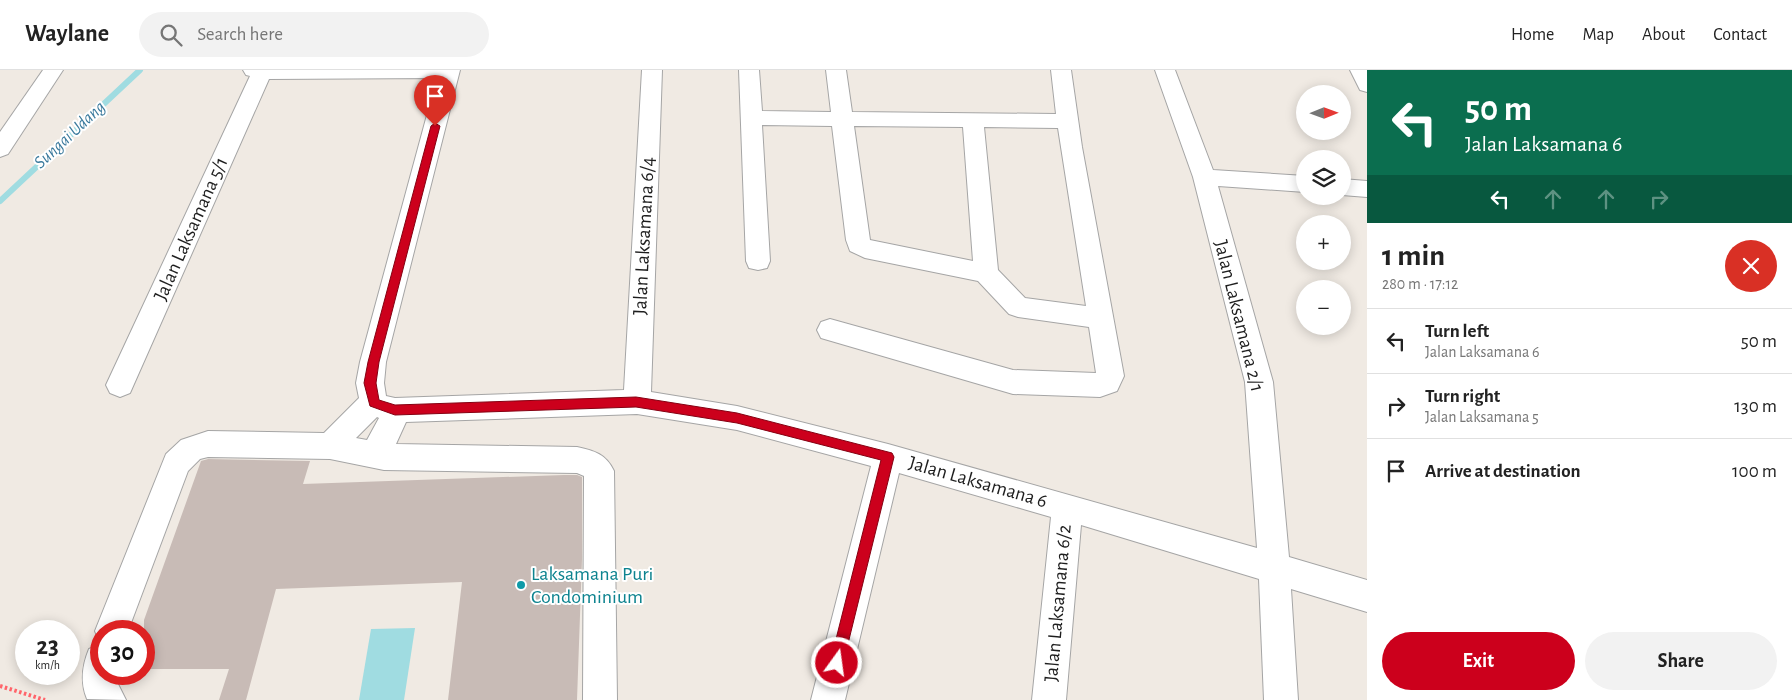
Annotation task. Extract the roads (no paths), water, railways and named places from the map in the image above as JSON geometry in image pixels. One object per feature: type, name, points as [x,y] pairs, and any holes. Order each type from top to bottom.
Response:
[{"type":"street","points":[[0,148],[53,70]]},
{"type":"street","name":"Jalan Laksamana 6/4","points":[[636,402],[652,70]]},
{"type":"street","points":[[749,70],[758,261]]},
{"type":"street","points":[[836,70],[859,245],[864,249],[986,273],[1018,307],[1101,318]]},
{"type":"street","points":[[830,330],[1013,382],[1100,385],[1107,383],[1110,376],[1066,122],[1061,70]]},
{"type":"street","name":"Jalan Laksamana 2/1","points":[[1165,70],[1204,177],[1259,382],[1282,700]]},
{"type":"street","points":[[1360,70],[1367,85]]},
{"type":"street","points":[[258,71],[450,71],[373,362],[370,383],[392,422],[379,447],[372,455]]},
{"type":"street","name":"Jalan Laksamana 5/1","points":[[120,385],[258,71]]},
{"type":"street","points":[[751,118],[1066,122]]},
{"type":"street","points":[[973,121],[986,273]]},
{"type":"street","points":[[1204,177],[1296,183]]},
{"type":"street","points":[[1351,188],[1367,189]]},
{"type":"street","name":"Jalan Laksamana 6","points":[[384,406],[636,402],[737,418],[888,457],[1067,507],[1274,570],[1367,596]]},
{"type":"street","points":[[330,446],[362,412],[384,406]]},
{"type":"street","points":[[116,620],[176,463],[191,450],[208,444],[330,446],[372,455],[394,457],[577,460],[591,463],[599,471],[600,700]]},
{"type":"street","points":[[828,700],[888,457]]},
{"type":"street","name":"Jalan Laksamana 6/2","points":[[1050,700],[1067,507]]},
{"type":"street","points":[[99,685],[110,700]]},
{"type":"water","points":[[415,628],[404,700],[359,700],[371,629]]},
{"type":"waterway","name":"Sungai Udang","points":[[0,201],[140,70]]},
{"type":"place","name":"Laksamana Puri Condominium","points":[[521,585]]}]
